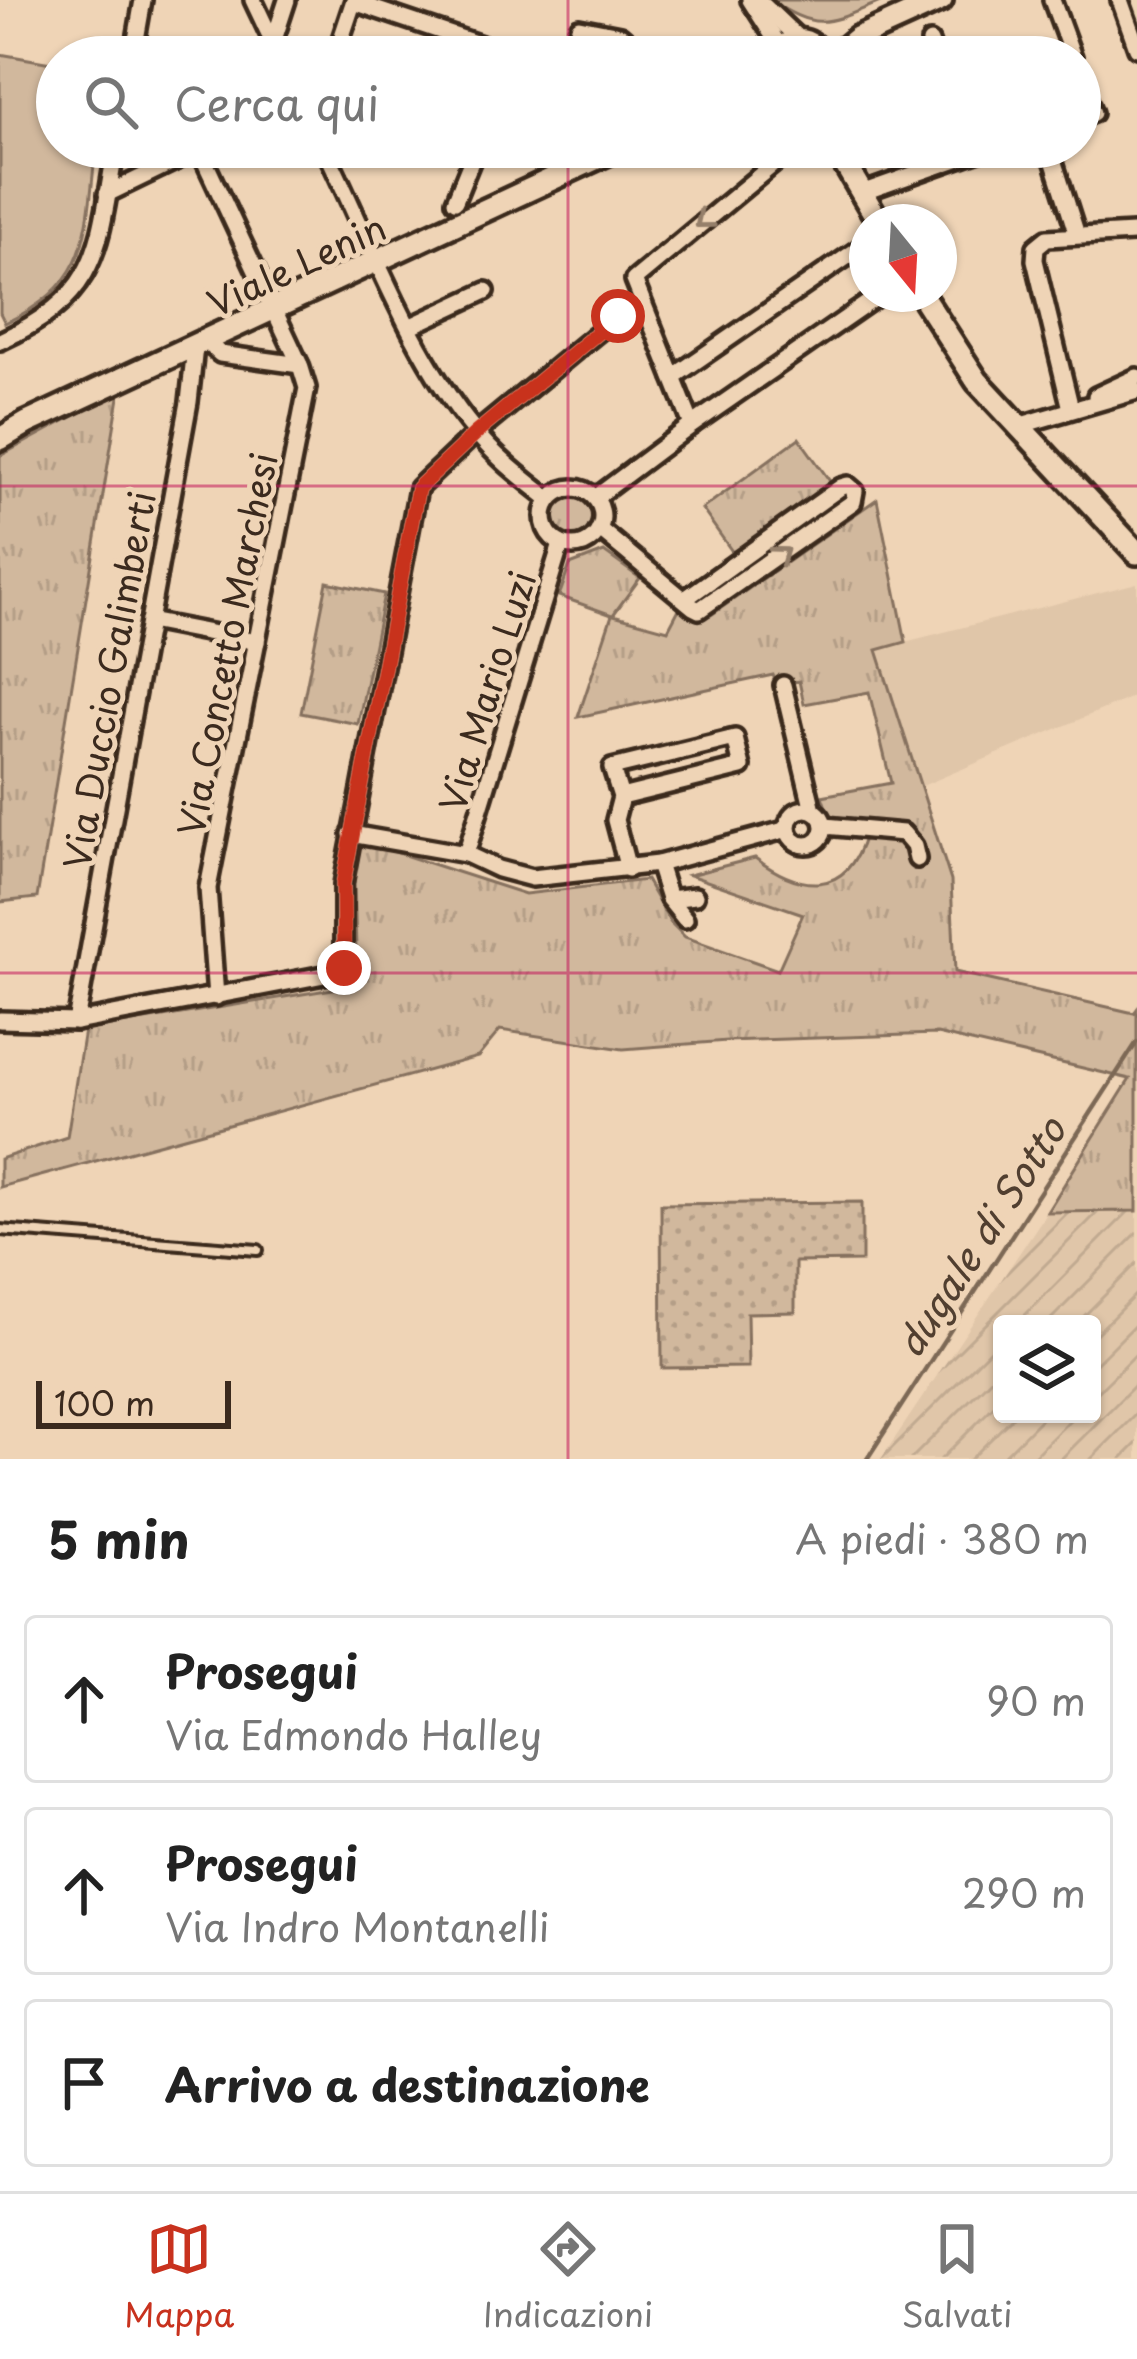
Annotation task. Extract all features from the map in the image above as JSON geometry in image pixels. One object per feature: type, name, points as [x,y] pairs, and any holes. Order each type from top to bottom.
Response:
[{"type":"main road","points":[[861,36],[941,0]]},
{"type":"main road","name":"Viale Lenin","points":[[0,439],[576,168]]},
{"type":"main road","points":[[847,168],[868,204]]},
{"type":"main road","points":[[932,312],[968,370],[1137,553]]},
{"type":"street","points":[[137,36],[143,0]]},
{"type":"street","points":[[253,0],[270,36]]},
{"type":"street","points":[[280,36],[287,0]]},
{"type":"street","points":[[753,0],[786,36]]},
{"type":"street","points":[[1052,0],[1065,36]]},
{"type":"street","points":[[1120,0],[1137,48]]},
{"type":"street","points":[[342,36],[354,1],[456,36]]},
{"type":"street","points":[[576,36],[579,27],[621,36]]},
{"type":"street","points":[[0,341],[65,300],[89,271],[112,168]]},
{"type":"street","points":[[107,194],[160,168]]},
{"type":"street","name":"Via Concetto Marchesi","points":[[210,168],[307,388],[208,888],[216,997]]},
{"type":"street","points":[[335,168],[437,380],[508,467],[550,499]]},
{"type":"street","points":[[455,201],[468,168]]},
{"type":"street","points":[[0,1020],[76,1022],[334,975],[344,968],[343,884],[418,488],[476,433],[619,315],[637,276],[768,168]]},
{"type":"street","points":[[861,193],[924,168]]},
{"type":"street","points":[[1056,168],[1077,236]]},
{"type":"street","points":[[1071,410],[1034,252],[1048,238],[1133,232]]},
{"type":"street","points":[[673,377],[849,255]]},
{"type":"street","points":[[634,286],[692,424]]},
{"type":"street","points":[[410,326],[486,291]]},
{"type":"street","points":[[619,315],[643,312]]},
{"type":"street","points":[[595,498],[692,424],[855,312]]},
{"type":"street","points":[[201,345],[220,353],[300,365]]},
{"type":"street","name":"Via Duccio Galimberti","points":[[76,1022],[201,345]]},
{"type":"street","points":[[1071,410],[1137,377]]},
{"type":"street","points":[[1018,426],[1133,394]]},
{"type":"street","points":[[599,529],[696,609],[704,608],[853,502],[855,491],[841,487],[685,599]]},
{"type":"street","points":[[572,488],[595,498],[601,512],[599,529],[580,546],[561,544],[544,525],[550,499],[572,488]]},
{"type":"street","name":"Via Mario Luzi","points":[[466,854],[561,544]]},
{"type":"street","points":[[149,621],[257,642]]},
{"type":"street","points":[[783,685],[813,810]]},
{"type":"street","points":[[621,797],[742,767],[735,738],[612,768],[621,797],[615,820],[628,868]]},
{"type":"street","points":[[813,810],[825,826],[818,841],[808,845],[797,843],[788,829],[797,811],[813,810]]},
{"type":"street","points":[[825,826],[903,833],[914,846],[916,859]]},
{"type":"street","points":[[351,834],[466,854],[532,878],[658,864],[788,829]]},
{"type":"street","points":[[874,829],[889,849]]},
{"type":"street","points":[[658,864],[669,899],[685,919]]},
{"type":"street","points":[[669,899],[695,896]]},
{"type":"lane","points":[[0,1230],[258,1250]]},
{"type":"shaded area","points":[[1137,583],[1137,695],[922,786],[877,649]]},
{"type":"shaded area","points":[[1137,1211],[1137,1459],[881,1459],[1047,1212]]},
{"type":"green space","points":[[770,0],[885,0],[852,14],[814,21]]},
{"type":"green space","points":[[0,54],[36,60],[36,168],[94,168],[86,229],[69,272],[55,291],[33,307],[5,323],[0,313]]},
{"type":"green space","points":[[120,391],[37,898],[0,902],[0,456]]},
{"type":"green space","points":[[799,438],[834,487],[736,557],[702,509]]},
{"type":"green space","points":[[571,493],[588,501],[596,518],[588,535],[571,543],[554,535],[546,518],[554,501]]},
{"type":"green space","points":[[877,499],[906,642],[877,650],[951,881],[955,972],[1134,1013],[1137,1009],[1137,1211],[1047,1212],[1130,1079],[937,1034],[623,1049],[500,1030],[478,1057],[0,1187],[0,1159],[67,1137],[84,1030],[357,985],[354,880],[361,841],[525,894],[646,880],[670,922],[685,937],[778,970],[803,914],[689,875],[755,858],[804,882],[833,879],[846,870],[865,835],[830,819],[822,796],[891,783],[869,692],[804,704],[799,681],[777,685],[773,675],[578,717],[612,615],[559,596],[570,565],[604,552],[640,578],[613,615],[668,630],[680,607],[699,617],[711,615]]},
{"type":"green space","points":[[327,582],[384,594],[358,724],[301,713]]},
{"type":"green space","points":[[862,1202],[862,1261],[795,1262],[795,1312],[747,1313],[748,1367],[662,1368],[661,1204]]},
{"type":"waterway","name":"dugale di Sotto","points":[[867,1459],[1137,1042]]},
{"type":"route","points":[[344,968],[343,884],[418,488],[476,433],[618,316]]}]
